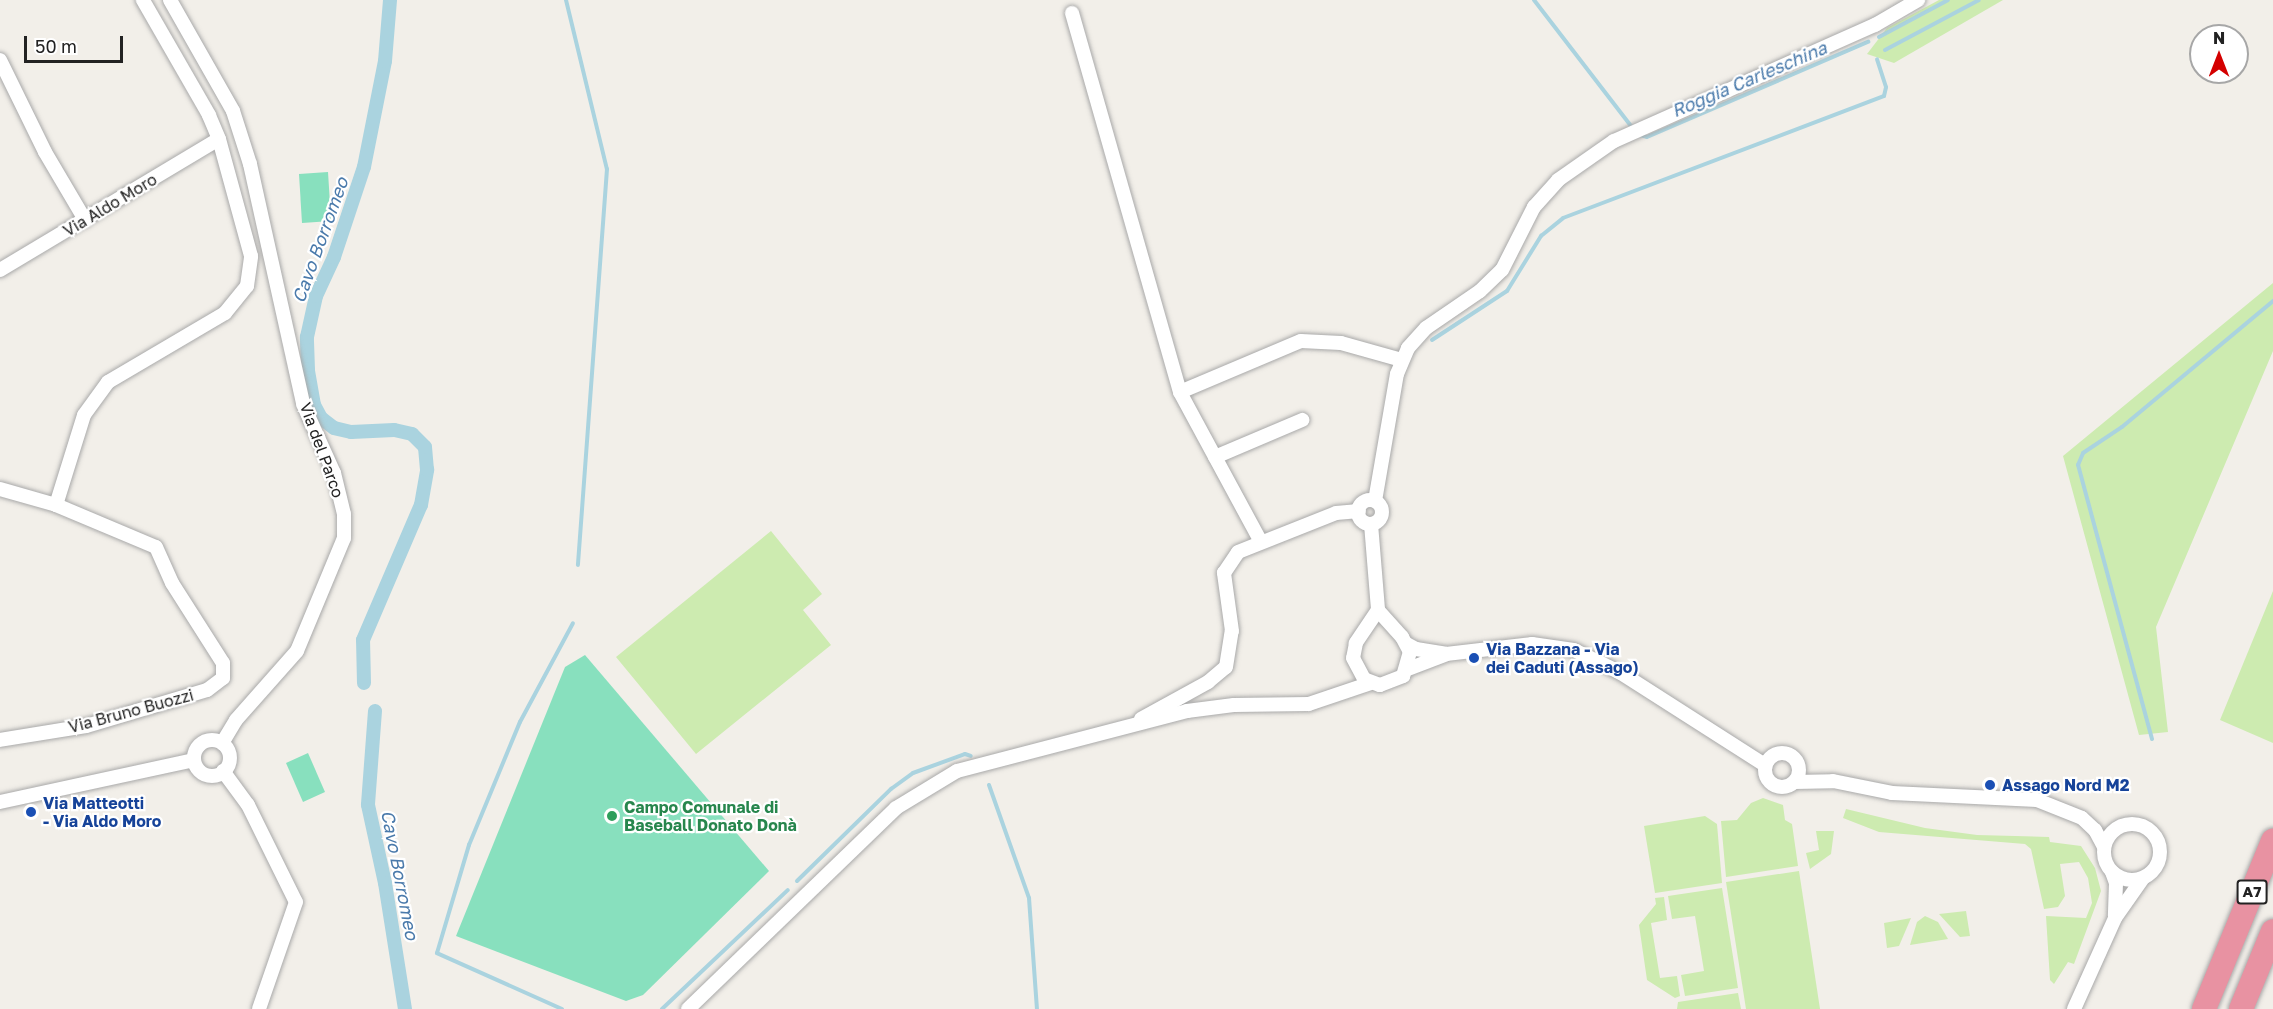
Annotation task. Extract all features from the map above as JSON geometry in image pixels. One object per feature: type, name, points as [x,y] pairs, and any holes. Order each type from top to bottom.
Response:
[{"type":"highway","name":"A7","points":[[2204,1009],[2273,841]]},
{"type":"highway","points":[[2241,1009],[2273,931]]},
{"type":"street","points":[[0,489],[56,505],[84,415],[108,382],[225,313],[247,286],[251,256],[219,139],[209,115],[144,0]]},
{"type":"street","name":"Via del Parco","points":[[170,0],[233,111],[249,164],[303,404],[334,473],[344,514],[344,538],[297,651],[236,720],[222,743]]},
{"type":"street","points":[[1375,501],[1381,449],[1402,360],[1426,328],[1497,275],[1534,207],[1581,163],[1644,127],[1875,25],[1918,0]]},
{"type":"street","points":[[1072,13],[1180,392],[1261,542]]},
{"type":"street","points":[[0,60],[45,152],[85,220]]},
{"type":"street","name":"Via Aldo Moro","points":[[0,270],[219,139]]},
{"type":"street","points":[[1180,392],[1285,345],[1320,340],[1402,360]]},
{"type":"street","points":[[1215,457],[1302,420]]},
{"type":"street","points":[[1371,524],[1362,520],[1359,511],[1364,502],[1375,501]]},
{"type":"street","points":[[1371,524],[1382,516],[1382,508],[1375,501]]},
{"type":"street","name":"Via Bruno Buozzi","points":[[0,740],[86,726],[207,690],[223,678],[223,663],[172,583],[156,547],[56,505]]},
{"type":"street","points":[[1135,724],[1157,707],[1208,682],[1226,667],[1232,632],[1225,591],[1228,562],[1238,552],[1336,513],[1359,511]]},
{"type":"street","points":[[1337,694],[1354,665],[1354,650],[1378,610],[1371,524]]},
{"type":"street","points":[[1378,610],[1407,644],[1416,649],[1446,654]]},
{"type":"street","points":[[1366,633],[1381,628],[1396,632]]},
{"type":"street","points":[[1407,644],[1408,669]]},
{"type":"street","points":[[688,1009],[852,849],[918,792],[957,771],[990,760],[1135,724],[1211,707],[1310,704],[1371,683],[1396,681],[1408,669],[1446,654],[1532,644],[1574,650],[1622,673],[1765,765]]},
{"type":"street","points":[[1354,665],[1371,683]]},
{"type":"street","points":[[202,742],[222,743],[230,757],[223,771],[208,775],[199,770],[194,760],[202,742]]},
{"type":"street","points":[[1765,765],[1777,753],[1788,753],[1799,766],[1794,782]]},
{"type":"street","points":[[0,802],[194,760]]},
{"type":"street","points":[[1765,765],[1766,776],[1772,784],[1783,787],[1794,782],[1833,781],[1892,793],[2037,800],[2082,818],[2095,830],[2104,847],[2116,883],[2115,918]]},
{"type":"street","points":[[223,771],[248,806],[296,902],[259,1009]]},
{"type":"street","points":[[2074,1009],[2115,918],[2143,878],[2160,859],[2159,842],[2149,829],[2141,824],[2121,825],[2113,830],[2104,847]]},
{"type":"street","points":[[2112,872],[2127,880],[2143,878]]},
{"type":"green space","points":[[1939,0],[2003,0],[1894,63],[1867,54],[1887,28]]},
{"type":"green space","points":[[328,172],[331,221],[302,223],[299,174]]},
{"type":"green space","points":[[2273,283],[2273,351],[2156,627],[2168,732],[2139,735],[2063,456]]},
{"type":"green space","points":[[771,531],[822,594],[803,610],[831,645],[696,754],[616,657]]},
{"type":"green space","points":[[2273,591],[2273,743],[2220,720]]},
{"type":"green space","name":"Campo Comunale di Baseball Donato Donà","points":[[585,655],[769,871],[643,995],[626,1001],[456,936],[565,667]]},
{"type":"green space","points":[[308,753],[325,792],[303,802],[286,763]]},
{"type":"green space","points":[[1763,798],[1783,805],[1785,820],[1792,824],[1798,866],[1726,877],[1721,821],[1737,820],[1751,803]]},
{"type":"green space","points":[[1846,809],[1925,828],[1977,835],[2049,837],[2050,842],[2081,846],[2095,868],[2101,891],[2074,964],[2068,962],[2054,984],[2050,980],[2046,916],[2086,918],[2092,903],[2088,878],[2079,862],[2060,864],[2065,896],[2058,907],[2044,909],[2031,849],[2025,844],[1879,832],[1843,818]]},
{"type":"green space","points":[[1705,816],[1717,824],[1722,883],[1655,893],[1644,826]]},
{"type":"green space","points":[[1816,831],[1834,831],[1831,854],[1810,869],[1806,853],[1819,850]]},
{"type":"green space","points":[[1799,871],[1820,1009],[1746,1009],[1726,882]]},
{"type":"green space","points":[[1722,888],[1738,988],[1685,996],[1681,975],[1704,971],[1695,916],[1672,919],[1668,896]]},
{"type":"green space","points":[[1664,897],[1667,920],[1651,923],[1660,978],[1677,976],[1680,996],[1675,998],[1647,980],[1639,925],[1656,904],[1655,898]]},
{"type":"green space","points":[[1966,911],[1970,936],[1960,937],[1939,914]]},
{"type":"green space","points":[[1925,916],[1938,922],[1948,939],[1910,945],[1917,922]]},
{"type":"green space","points":[[1911,918],[1899,946],[1887,948],[1884,923]]},
{"type":"green space","points":[[1738,993],[1741,1009],[1677,1009],[1678,1002]]},
{"type":"waterway","name":"Cavo Borromeo","points":[[364,683],[363,640],[421,505],[427,470],[425,447],[412,434],[394,430],[351,432],[334,428],[321,418],[314,405],[308,370],[307,337],[316,296],[334,257],[364,167],[385,61],[390,0]]},
{"type":"waterway","points":[[566,0],[607,169],[578,565]]},
{"type":"waterway","name":"Roggia Carleschina","points":[[1534,0],[1631,126]]},
{"type":"waterway","name":"Roggia Carleschina","points":[[1879,37],[1948,0]]},
{"type":"waterway","points":[[1885,50],[1979,0]]},
{"type":"waterway","name":"Roggia Carleschina","points":[[1640,135],[1647,137],[1868,42]]},
{"type":"waterway","points":[[1432,340],[1507,291],[1541,236],[1563,218],[1884,96],[1886,87],[1877,59]]},
{"type":"waterway","points":[[2152,739],[2078,465],[2083,453],[2122,427],[2273,301]]},
{"type":"waterway","points":[[562,1009],[437,953],[469,845],[520,722],[573,623]]},
{"type":"waterway","name":"Cavo Borromeo","points":[[375,711],[368,805],[385,883],[405,1009]]},
{"type":"waterway","points":[[797,881],[891,789],[913,773],[965,754],[971,756]]},
{"type":"waterway","points":[[989,785],[1029,898],[1037,1009]]},
{"type":"waterway","points":[[662,1009],[788,890]]},
{"type":"place","name":"Via Bazzana - Via dei Caduti (Assago)","points":[[1474,658]]},
{"type":"place","name":"Assago Nord M2","points":[[1990,785]]},
{"type":"place","name":"Via Matteotti - Via Aldo Moro","points":[[31,812]]},
{"type":"place","name":"Campo Comunale di Baseball Donato Donà","points":[[612,816]]}]
